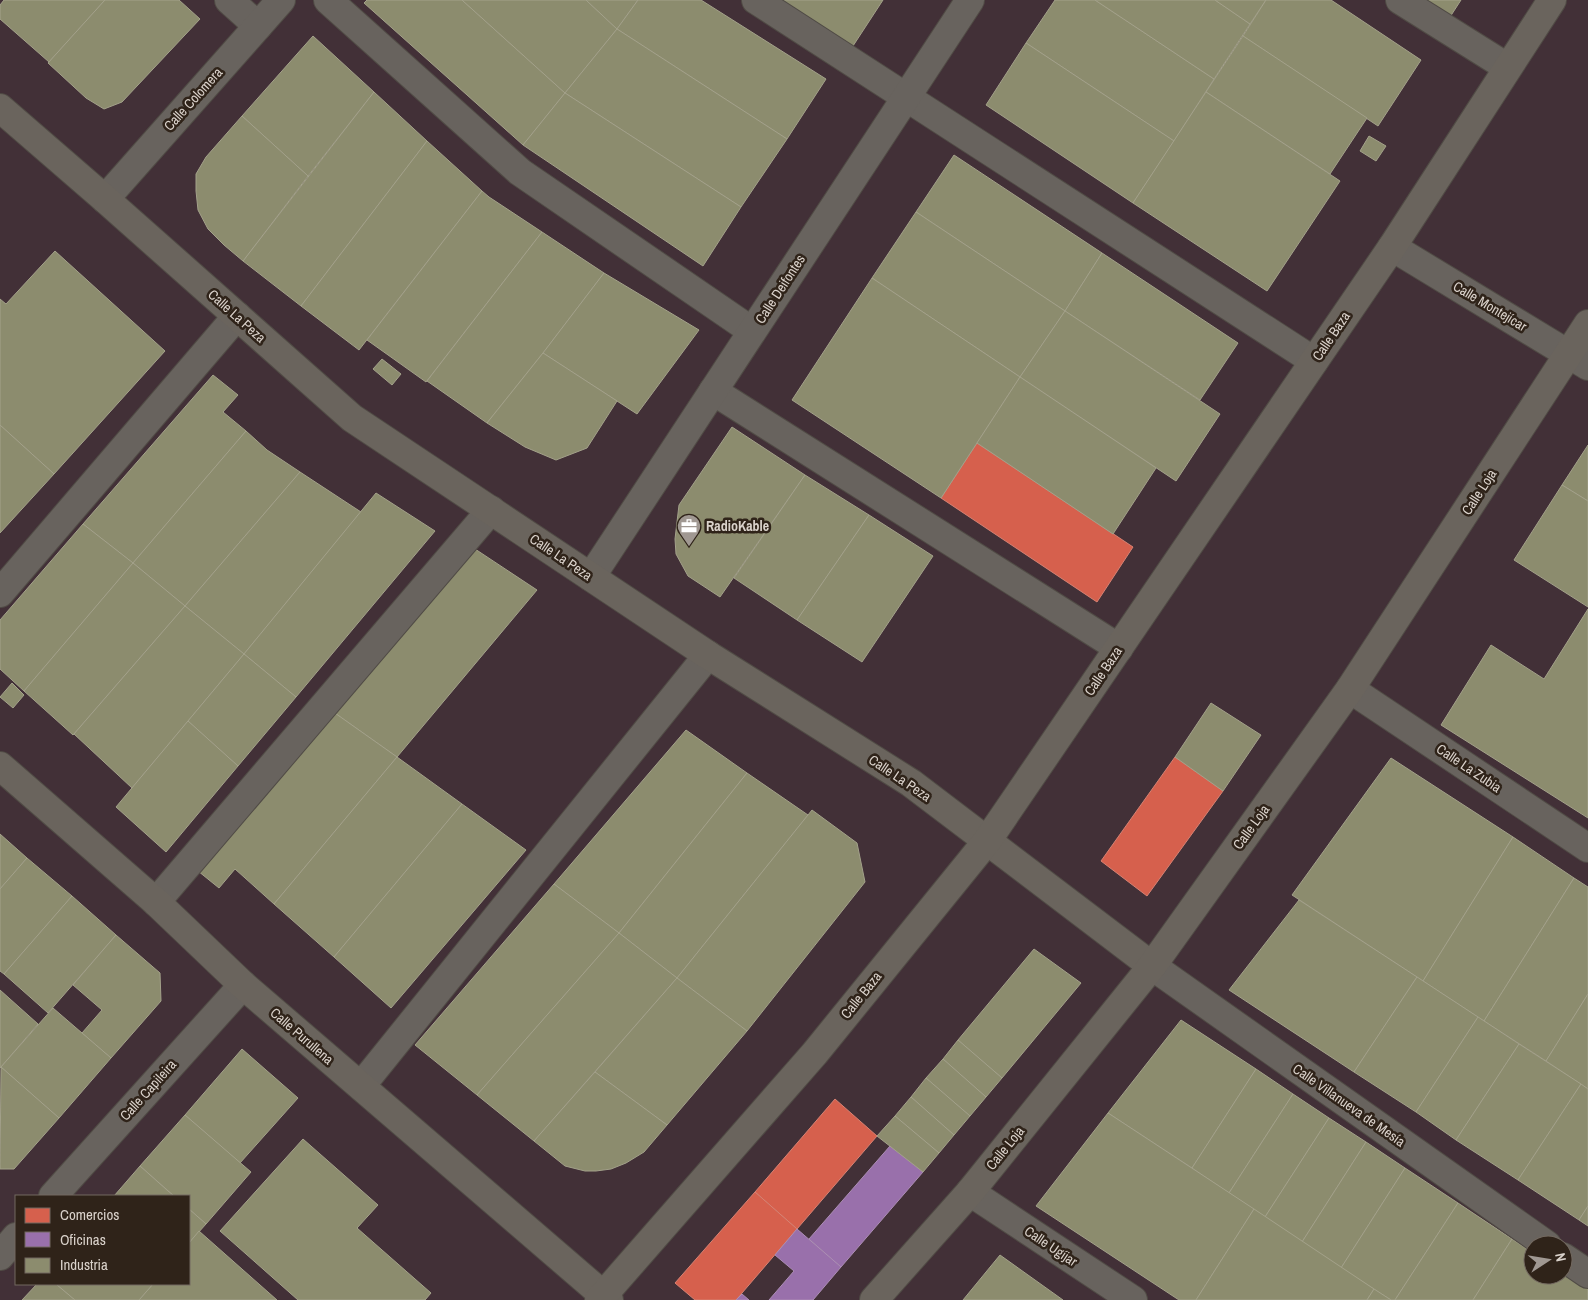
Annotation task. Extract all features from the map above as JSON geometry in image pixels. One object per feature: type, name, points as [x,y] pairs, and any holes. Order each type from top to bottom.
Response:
[{"type":"street","points":[[229,0],[258,26]]},
{"type":"street","name":"Calle Colomera","points":[[105,198],[281,0]]},
{"type":"street","points":[[328,0],[520,172],[752,331]]},
{"type":"street","points":[[756,0],[1314,361]]},
{"type":"street","name":"Calle Deifontes","points":[[591,577],[970,0]]},
{"type":"street","points":[[1400,0],[1507,67]]},
{"type":"street","name":"Calle Baza","points":[[604,1298],[814,1053],[987,841],[1392,247],[1552,0]]},
{"type":"street","name":"Calle La Peza","points":[[0,108],[105,198],[352,418],[708,655],[911,783],[1152,966]]},
{"type":"street","name":"Calle Montejícar","points":[[1392,247],[1578,360]]},
{"type":"street","points":[[0,593],[237,316]]},
{"type":"street","name":"Calle Loja","points":[[874,1300],[970,1192],[1152,966],[1350,689],[1578,360],[1588,324]]},
{"type":"street","points":[[713,391],[1118,648]]},
{"type":"street","points":[[156,902],[491,510]]},
{"type":"street","points":[[360,1086],[708,655]]},
{"type":"street","name":"Calle La Zubia","points":[[1350,689],[1588,848]]},
{"type":"street","name":"Calle Purullena","points":[[0,766],[156,902],[243,985],[604,1298]]},
{"type":"street","name":"Calle Villanueva de Mesía","points":[[1152,966],[1533,1235]]},
{"type":"street","name":"Calle Capileira","points":[[54,1195],[243,985]]},
{"type":"street","name":"Calle Ugíjar","points":[[970,1192],[1133,1300]]},
{"type":"street","points":[[1573,1263],[1588,1274]]},
{"type":"shaded area","points":[[0,0],[1588,0],[1588,1300],[0,1300]]},
{"type":"building: Comercios","points":[[977,443],[1133,547],[1097,602],[941,498]]},
{"type":"building: Comercios","points":[[1175,757],[1223,791],[1147,896],[1101,861]]},
{"type":"building: Comercios","points":[[835,1099],[877,1136],[797,1229],[755,1192]]},
{"type":"building: Comercios","points":[[755,1192],[797,1229],[736,1300],[695,1300],[675,1283]]},
{"type":"building: Oficinas","points":[[890,1146],[923,1172],[841,1267],[809,1239]]},
{"type":"building: Oficinas","points":[[797,1229],[841,1267],[813,1300],[769,1300],[794,1271],[775,1255]]},
{"type":"building: Oficinas","points":[[742,1294],[749,1300],[736,1300]]},
{"type":"building: Industria","points":[[4,0],[105,0],[49,62],[0,19],[0,5]]},
{"type":"building: Industria","points":[[105,0],[179,0],[200,19],[122,102],[104,109],[86,98],[48,63]]},
{"type":"building: Industria","points":[[367,0],[462,0],[565,93],[523,145],[364,3]]},
{"type":"building: Industria","points":[[462,0],[586,0],[617,29],[565,93]]},
{"type":"building: Industria","points":[[586,0],[638,0],[617,29]]},
{"type":"building: Industria","points":[[638,0],[701,0],[826,79],[787,139],[617,29]]},
{"type":"building: Industria","points":[[778,0],[883,0],[851,49]]},
{"type":"building: Industria","points":[[1055,0],[1095,0],[1214,79],[1174,141],[1026,43]]},
{"type":"building: Industria","points":[[1095,0],[1215,0],[1250,24],[1214,79]]},
{"type":"building: Industria","points":[[1215,0],[1266,0],[1250,24]]},
{"type":"building: Industria","points":[[1266,0],[1331,0],[1421,60],[1378,126],[1243,36]]},
{"type":"building: Industria","points":[[1424,0],[1461,0],[1450,17]]},
{"type":"building: Industria","points":[[617,29],[787,139],[741,207],[565,93]]},
{"type":"building: Industria","points":[[313,36],[374,92],[308,176],[242,116]]},
{"type":"building: Industria","points":[[1243,36],[1367,118],[1330,174],[1206,92]]},
{"type":"building: Industria","points":[[1026,43],[1174,141],[1133,203],[986,105]]},
{"type":"building: Industria","points":[[374,92],[427,141],[301,306],[243,261]]},
{"type":"building: Industria","points":[[1206,92],[1340,181],[1267,291],[1133,203]]},
{"type":"building: Industria","points":[[565,93],[741,207],[703,266],[523,145]]},
{"type":"building: Industria","points":[[242,116],[308,176],[243,261],[208,229],[198,210],[196,191],[196,174],[206,157]]},
{"type":"building: Industria","points":[[1369,136],[1386,146],[1376,161],[1360,151]]},
{"type":"building: Industria","points":[[427,141],[482,191],[359,350],[301,306]]},
{"type":"building: Industria","points":[[954,155],[1102,253],[1065,311],[916,212]]},
{"type":"building: Industria","points":[[482,191],[542,232],[426,382],[367,340]]},
{"type":"building: Industria","points":[[916,212],[1065,311],[1020,377],[872,278]]},
{"type":"building: Industria","points":[[542,232],[604,273],[487,423],[427,381]]},
{"type":"building: Industria","points":[[55,251],[165,351],[54,474],[0,425],[0,299],[6,304]]},
{"type":"building: Industria","points":[[1102,253],[1238,343],[1200,400],[1065,311]]},
{"type":"building: Industria","points":[[604,273],[699,330],[637,414],[543,353]]},
{"type":"building: Industria","points":[[872,278],[1020,377],[941,498],[792,400]]},
{"type":"building: Industria","points":[[1065,311],[1220,414],[1176,481],[1020,377]]},
{"type":"building: Industria","points":[[543,353],[617,401],[587,448],[556,460],[525,447],[487,423]]},
{"type":"building: Industria","points":[[382,359],[401,374],[392,385],[373,369]]},
{"type":"building: Industria","points":[[213,375],[238,395],[223,412],[246,431],[133,563],[83,524]]},
{"type":"building: Industria","points":[[1020,377],[1156,468],[1113,534],[977,443]]},
{"type":"building: Industria","points":[[0,425],[54,474],[0,533]]},
{"type":"building: Industria","points":[[732,427],[805,475],[720,597],[688,576],[676,554],[675,539],[679,505]]},
{"type":"building: Industria","points":[[246,431],[267,450],[300,472],[185,606],[133,563]]},
{"type":"building: Industria","points":[[1588,445],[1588,501],[1562,485]]},
{"type":"building: Industria","points":[[300,472],[361,512],[244,654],[185,606]]},
{"type":"building: Industria","points":[[805,475],[869,515],[797,620],[734,578]]},
{"type":"building: Industria","points":[[1562,485],[1588,501],[1588,607],[1514,560]]},
{"type":"building: Industria","points":[[376,493],[435,531],[296,697],[244,654]]},
{"type":"building: Industria","points":[[869,515],[933,556],[862,662],[797,620]]},
{"type":"building: Industria","points":[[83,524],[133,563],[24,691],[0,669],[0,620]]},
{"type":"building: Industria","points":[[469,545],[537,590],[397,757],[332,711]]},
{"type":"building: Industria","points":[[133,563],[185,606],[73,735],[24,691]]},
{"type":"building: Industria","points":[[185,606],[244,654],[132,788],[74,734]]},
{"type":"building: Industria","points":[[1588,609],[1588,818],[1441,725],[1491,645],[1544,679]]},
{"type":"building: Industria","points":[[244,654],[296,697],[238,766],[188,721]]},
{"type":"building: Industria","points":[[12,683],[24,695],[13,708],[0,697]]},
{"type":"building: Industria","points":[[1211,703],[1261,735],[1223,791],[1175,757]]},
{"type":"building: Industria","points":[[332,711],[397,757],[274,904],[235,869],[219,888],[198,871]]},
{"type":"building: Industria","points":[[188,721],[238,766],[166,852],[116,807]]},
{"type":"building: Industria","points":[[686,730],[747,773],[619,933],[554,884]]},
{"type":"building: Industria","points":[[397,757],[462,804],[334,957],[274,904]]},
{"type":"building: Industria","points":[[1391,758],[1513,837],[1423,981],[1292,895]]},
{"type":"building: Industria","points":[[747,773],[808,815],[677,978],[619,933]]},
{"type":"building: Industria","points":[[462,804],[526,850],[391,1008],[334,957]]},
{"type":"building: Industria","points":[[812,810],[857,843],[865,882],[747,1031],[677,978]]},
{"type":"building: Industria","points":[[0,834],[27,858],[0,889]]},
{"type":"building: Industria","points":[[1513,837],[1574,878],[1484,1021],[1423,981]]},
{"type":"building: Industria","points":[[27,858],[72,896],[4,974],[0,971],[0,889]]},
{"type":"building: Industria","points":[[1574,878],[1588,887],[1588,994],[1546,1061],[1484,1021]]},
{"type":"building: Industria","points":[[554,884],[619,933],[477,1095],[415,1045]]},
{"type":"building: Industria","points":[[72,896],[116,935],[48,1013],[4,974]]},
{"type":"building: Industria","points":[[1299,900],[1417,977],[1354,1072],[1229,990]]},
{"type":"building: Industria","points":[[619,933],[677,978],[534,1141],[477,1095]]},
{"type":"building: Industria","points":[[116,935],[160,973],[161,1001],[111,1058],[82,1033],[102,1010],[73,985]]},
{"type":"building: Industria","points":[[1034,949],[1081,983],[1002,1078],[958,1040]]},
{"type":"building: Industria","points":[[1417,977],[1478,1017],[1416,1112],[1354,1072]]},
{"type":"building: Industria","points":[[677,978],[747,1031],[667,1125],[595,1072]]},
{"type":"building: Industria","points":[[0,990],[38,1024],[0,1068]]},
{"type":"building: Industria","points":[[1588,994],[1588,1089],[1546,1061]]},
{"type":"building: Industria","points":[[53,1008],[111,1058],[59,1118],[1,1067]]},
{"type":"building: Industria","points":[[1478,1017],[1519,1044],[1456,1140],[1416,1112]]},
{"type":"building: Industria","points":[[1181,1020],[1256,1069],[1192,1168],[1108,1113]]},
{"type":"building: Industria","points":[[958,1040],[1002,1078],[986,1097],[943,1059]]},
{"type":"building: Industria","points":[[1519,1044],[1581,1084],[1518,1180],[1456,1140]]},
{"type":"building: Industria","points":[[242,1049],[298,1098],[240,1163],[185,1115]]},
{"type":"building: Industria","points":[[943,1059],[986,1097],[970,1116],[926,1078]]},
{"type":"building: Industria","points":[[1,1067],[59,1118],[14,1169],[0,1169]]},
{"type":"building: Industria","points":[[1256,1069],[1293,1094],[1229,1193],[1192,1168]]},
{"type":"building: Industria","points":[[595,1072],[667,1125],[644,1152],[626,1163],[611,1169],[585,1171],[565,1166],[534,1141]]},
{"type":"building: Industria","points":[[926,1078],[970,1116],[954,1135],[911,1097]]},
{"type":"building: Industria","points":[[1581,1084],[1588,1089],[1588,1206],[1579,1220],[1518,1180]]},
{"type":"building: Industria","points":[[1293,1094],[1329,1118],[1265,1217],[1229,1193]]},
{"type":"building: Industria","points":[[911,1097],[954,1135],[939,1153],[895,1116]]},
{"type":"building: Industria","points":[[1108,1113],[1254,1209],[1196,1300],[1179,1300],[1036,1206]]},
{"type":"building: Industria","points":[[185,1115],[251,1172],[206,1224],[190,1210],[190,1195],[173,1195],[140,1166]]},
{"type":"building: Industria","points":[[895,1116],[939,1153],[923,1172],[877,1136]]},
{"type":"building: Industria","points":[[1329,1118],[1366,1142],[1302,1242],[1265,1217]]},
{"type":"building: Industria","points":[[303,1139],[378,1205],[357,1228],[431,1293],[425,1300],[298,1300],[220,1231]]},
{"type":"building: Industria","points":[[1366,1142],[1405,1168],[1341,1268],[1302,1242]]},
{"type":"building: Industria","points":[[140,1166],[173,1195],[115,1195]]},
{"type":"building: Industria","points":[[1405,1168],[1458,1203],[1395,1300],[1391,1300],[1341,1268]]},
{"type":"building: Industria","points":[[1458,1203],[1512,1239],[1473,1300],[1395,1300]]},
{"type":"building: Industria","points":[[1588,1206],[1588,1226],[1579,1220]]},
{"type":"building: Industria","points":[[1254,1209],[1374,1289],[1367,1300],[1196,1300]]},
{"type":"building: Industria","points":[[190,1210],[206,1224],[190,1242]]},
{"type":"building: Industria","points":[[199,1231],[277,1300],[139,1300],[152,1285],[190,1285],[190,1242]]},
{"type":"building: Industria","points":[[1512,1239],[1523,1246],[1523,1285],[1573,1285],[1573,1279],[1588,1289],[1588,1300],[1473,1300]]},
{"type":"building: Industria","points":[[1000,1255],[1063,1300],[963,1300]]},
{"type":"building: Industria","points":[[36,1285],[57,1285],[75,1300],[22,1300]]},
{"type":"building: Industria","points":[[57,1285],[152,1285],[139,1300],[75,1300]]},
{"type":"building: Industria","points":[[1374,1289],[1391,1300],[1367,1300]]},
{"type":"place","name":"RadioKable","points":[[689,547]]}]
